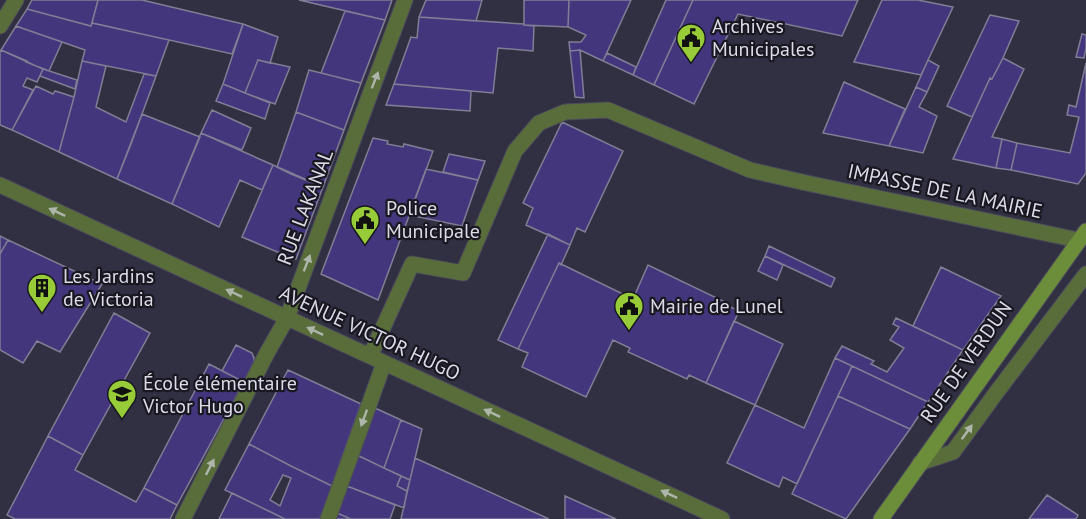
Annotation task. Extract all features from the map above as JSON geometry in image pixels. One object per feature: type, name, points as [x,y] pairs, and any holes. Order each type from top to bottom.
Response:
[{"type":"main road","name":"RUE DE VERDUN","points":[[881,519],[1082,236]]},
{"type":"street","points":[[0,26],[16,0]]},
{"type":"street","name":"RUE LAKANAL","points":[[183,519],[287,318],[405,0]]},
{"type":"street","name":"IMPASSE DE LA MAIRIE","points":[[377,360],[412,264],[463,273],[515,151],[539,123],[565,112],[608,110],[750,170],[1082,236]]},
{"type":"street","name":"AVENUE VICTOR HUGO","points":[[0,185],[722,519]]},
{"type":"street","points":[[920,463],[953,452],[1086,274]]},
{"type":"street","points":[[328,519],[377,360]]},
{"type":"building","points":[[32,0],[98,0],[91,26],[27,9]]},
{"type":"building","points":[[98,0],[142,0],[243,24],[232,54],[92,23]]},
{"type":"building","points":[[299,0],[392,0],[385,20]]},
{"type":"building","points":[[426,0],[482,0],[476,21],[419,17]]},
{"type":"building","points":[[524,0],[569,0],[568,27],[524,25]]},
{"type":"building","points":[[569,0],[631,0],[603,61],[580,50],[570,51],[569,42],[581,42],[586,35],[568,27]]},
{"type":"building","points":[[666,0],[693,0],[654,85],[633,75]]},
{"type":"building","points":[[693,0],[858,0],[842,36],[738,14],[694,104],[654,85]]},
{"type":"building","points":[[882,0],[918,0],[953,7],[921,75],[854,62]]},
{"type":"building","points":[[27,9],[91,26],[92,23],[169,40],[156,76],[82,61],[85,50],[16,26]]},
{"type":"building","points":[[345,11],[385,20],[361,83],[321,73]]},
{"type":"building","points":[[990,15],[1019,21],[1003,58],[992,79],[990,78],[972,117],[947,106]]},
{"type":"building","points":[[419,17],[534,26],[533,51],[498,48],[493,93],[394,84],[411,37],[417,38]]},
{"type":"building","points":[[243,24],[278,37],[270,63],[258,60],[245,93],[223,84]]},
{"type":"building","points":[[16,26],[62,42],[49,71],[1,50]]},
{"type":"building","points":[[1082,34],[1086,35],[1084,58],[1076,57]]},
{"type":"building","points":[[1,50],[43,69],[37,82],[27,78],[23,86],[33,90],[12,130],[0,125]]},
{"type":"building","points":[[580,50],[584,98],[575,97],[570,51]]},
{"type":"building","points":[[607,53],[636,67],[633,75],[603,61]]},
{"type":"building","points":[[1003,58],[1024,69],[992,137],[1002,139],[996,168],[953,159],[990,78],[992,79]]},
{"type":"building","points":[[258,60],[290,67],[275,104],[245,93]]},
{"type":"building","points":[[928,60],[939,66],[927,92],[916,87]]},
{"type":"building","points":[[82,61],[106,66],[96,107],[126,122],[144,74],[156,76],[117,179],[59,152]]},
{"type":"building","points":[[1086,63],[1086,173],[1078,184],[1011,170],[1017,143],[1070,153],[1079,117],[1067,115],[1069,105],[1076,107]]},
{"type":"building","points":[[43,69],[77,80],[75,89],[40,76]]},
{"type":"building","points":[[309,70],[361,83],[344,130],[296,112]]},
{"type":"building","points":[[844,82],[905,109],[889,146],[823,133]]},
{"type":"building","points":[[223,84],[270,103],[265,119],[216,101]]},
{"type":"building","points":[[394,84],[471,91],[470,111],[386,105]]},
{"type":"building","points":[[36,86],[53,94],[55,91],[74,97],[59,152],[12,130]]},
{"type":"building","points":[[916,87],[927,92],[919,107],[937,116],[923,153],[889,146]]},
{"type":"building","points":[[212,110],[251,128],[242,150],[201,133]]},
{"type":"building","points":[[296,112],[344,130],[323,187],[277,167]]},
{"type":"building","points":[[142,114],[200,137],[172,204],[117,179]]},
{"type":"building","points":[[562,122],[623,151],[585,232],[577,228],[570,245],[526,225],[533,208],[523,203]]},
{"type":"building","points":[[201,133],[273,165],[262,190],[240,180],[219,227],[172,204]]},
{"type":"building","name":"Police Municipale","points":[[373,138],[388,141],[387,144],[403,147],[404,144],[433,151],[378,300],[321,274]]},
{"type":"building","points":[[1002,139],[1017,143],[1011,170],[996,168]]},
{"type":"building","points":[[449,154],[485,161],[478,180],[443,172]]},
{"type":"building","points":[[273,165],[323,187],[296,259],[242,237]]},
{"type":"building","points":[[426,169],[478,180],[462,226],[409,215]]},
{"type":"building","points":[[548,234],[570,245],[518,349],[498,340]]},
{"type":"building","points":[[0,236],[8,240],[0,254]]},
{"type":"building","name":"Les Jardins de Victoria","points":[[8,240],[102,284],[60,352],[37,341],[23,363],[0,350],[0,254]]},
{"type":"building","points":[[769,246],[835,278],[831,287],[765,256]]},
{"type":"building","points":[[765,256],[783,265],[777,280],[758,271]]},
{"type":"building","name":"Mairie de Lunel","points":[[559,263],[633,299],[648,265],[739,311],[706,383],[689,375],[687,379],[628,352],[630,348],[613,340],[586,397],[522,367],[528,353],[518,349]]},
{"type":"building","points":[[941,267],[1001,296],[963,350],[913,326]]},
{"type":"building","points":[[114,313],[150,333],[83,455],[48,436]]},
{"type":"building","points":[[896,318],[963,350],[928,402],[835,358],[842,346],[874,361],[871,364],[887,372],[904,348],[890,340],[899,327],[893,324]]},
{"type":"building","points":[[734,321],[783,344],[755,405],[706,383]]},
{"type":"building","points":[[236,345],[252,353],[254,358],[244,382],[222,371]]},
{"type":"building","points":[[835,358],[852,366],[797,484],[783,477],[779,487],[727,463],[755,405],[804,428]]},
{"type":"building","points":[[209,364],[244,382],[177,505],[144,488]]},
{"type":"building","points":[[852,366],[928,402],[910,429],[838,396]]},
{"type":"building","points":[[288,370],[361,404],[332,486],[249,444]]},
{"type":"building","points":[[838,396],[910,429],[846,519],[792,494]]},
{"type":"building","points":[[375,408],[401,420],[384,468],[357,455]]},
{"type":"building","points":[[401,420],[422,429],[410,480],[384,468]]},
{"type":"building","points":[[48,436],[83,455],[75,470],[136,502],[144,488],[177,505],[170,519],[15,519],[7,515]]},
{"type":"building","points":[[249,444],[332,486],[320,519],[285,519],[225,490]],"holes":[[[283,475],[291,478],[280,506],[270,500]]]},
{"type":"building","points":[[357,455],[401,476],[397,486],[407,491],[404,508],[347,486]]},
{"type":"building","points":[[415,458],[437,468],[549,519],[401,519]]},
{"type":"building","points":[[401,476],[410,480],[407,491],[397,486]]},
{"type":"building","points":[[347,486],[395,505],[390,519],[351,519],[337,513]]},
{"type":"building","points":[[232,493],[285,519],[219,519]]},
{"type":"building","points":[[1047,495],[1078,515],[1076,519],[1029,519]]},
{"type":"building","points":[[565,496],[616,519],[565,519]]},
{"type":"building","points":[[337,513],[351,519],[335,519]]},
{"type":"place","name":"Archives Municipales","points":[[691,64]]},
{"type":"place","name":"Police Municipale","points":[[365,246]]},
{"type":"place","name":"Les Jardins de Victoria","points":[[42,314]]},
{"type":"place","name":"Mairie de Lunel","points":[[629,332]]},
{"type":"place","name":"École élémentaire Victor Hugo","points":[[122,420]]}]
